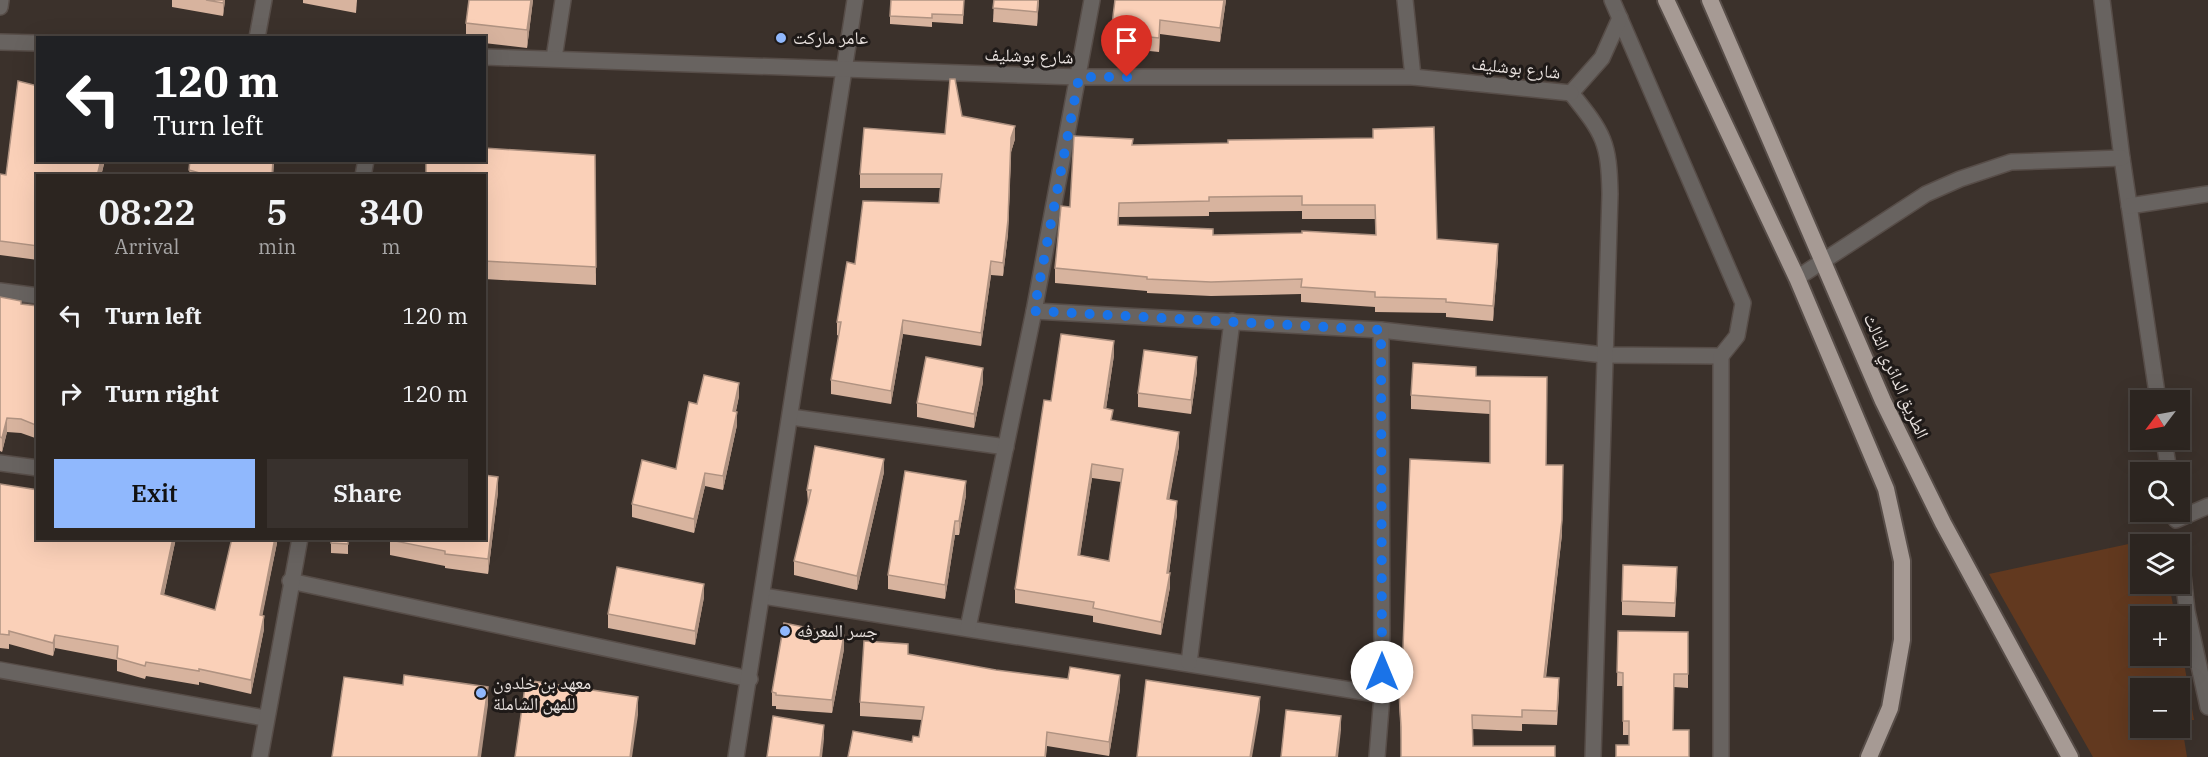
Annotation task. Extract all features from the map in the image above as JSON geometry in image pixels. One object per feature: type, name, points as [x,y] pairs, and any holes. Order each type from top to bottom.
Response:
[{"type":"highway","points":[[1666,0],[1797,278],[1886,489],[1902,561],[1900,651],[1890,708],[1869,757]]},
{"type":"highway","name":"الطريق الدائري الثالث","points":[[1710,0],[1883,401],[1943,523],[2070,757]]},
{"type":"street","points":[[0,7],[1,0]]},
{"type":"street","points":[[257,36],[264,0]]},
{"type":"street","points":[[554,58],[563,0]]},
{"type":"street","points":[[736,757],[846,69],[855,0]]},
{"type":"street","points":[[968,628],[1034,311],[1092,0]]},
{"type":"street","points":[[1405,0],[1413,76]]},
{"type":"street","points":[[1612,0],[1743,303],[1737,336],[1721,356],[1721,757]]},
{"type":"street","points":[[2102,0],[2122,158],[2157,390]]},
{"type":"street","points":[[1593,757],[1610,195],[1609,154],[1597,126],[1571,93],[1602,58],[1620,18]]},
{"type":"street","points":[[0,42],[36,43]]},
{"type":"street","name":"شارع بوشليف","points":[[486,57],[1079,77],[1413,76],[1571,93]]},
{"type":"street","points":[[1797,278],[1926,194],[1960,179],[2010,162],[2122,158]]},
{"type":"street","points":[[2129,206],[2208,194]]},
{"type":"street","points":[[0,291],[36,296]]},
{"type":"street","points":[[1034,311],[1381,330],[1604,355],[1721,356]]},
{"type":"street","points":[[1189,663],[1232,321]]},
{"type":"street","points":[[1377,757],[1382,695],[1381,330]]},
{"type":"street","points":[[791,417],[1006,447]]},
{"type":"street","points":[[0,463],[36,468]]},
{"type":"street","points":[[2190,512],[2208,506]]},
{"type":"street","points":[[260,757],[265,718],[300,540]]},
{"type":"street","points":[[290,581],[750,679]]},
{"type":"street","points":[[2185,594],[2206,688],[2208,707]]},
{"type":"street","points":[[763,596],[1382,695]]},
{"type":"street","points":[[0,670],[265,718]]},
{"type":"shaded area","points":[[2130,544],[2130,594],[2171,594],[2173,606],[2130,606],[2130,666],[2185,666],[2187,678],[2130,678],[2130,738],[2184,738],[2187,757],[2093,757],[1989,574]]},
{"type":"shaded area","points":[[2190,697],[2194,720],[2190,720]]},
{"type":"building","points":[[206,0],[224,0],[223,3]]},
{"type":"building","points":[[469,0],[531,0],[527,30],[466,23]]},
{"type":"building","points":[[891,0],[964,0],[963,15],[932,14],[932,18],[890,16]]},
{"type":"building","points":[[994,0],[1038,0],[1037,12],[993,8]]},
{"type":"building","points":[[1115,0],[1224,0],[1220,28],[1160,20],[1159,38],[1111,33]]},
{"type":"building","points":[[950,79],[955,79],[962,116],[1015,126],[1011,138],[1008,220],[1003,263],[991,261],[981,333],[903,320],[891,391],[831,380],[841,322],[837,322],[847,262],[855,264],[863,201],[939,203],[942,174],[860,174],[864,128],[945,134]]},
{"type":"building","points":[[18,81],[36,86],[36,162],[100,162],[98,174],[36,174],[36,246],[0,241],[0,174],[6,175]]},
{"type":"building","points":[[1434,127],[1437,239],[1498,244],[1493,306],[1446,302],[1446,299],[1375,297],[1375,292],[1301,287],[1302,279],[1211,282],[1147,279],[1147,277],[1055,268],[1061,206],[1070,207],[1074,136],[1133,139],[1132,145],[1228,143],[1228,140],[1373,138],[1373,129]],"holes":[[[1302,196],[1302,205],[1375,205],[1376,235],[1302,231],[1302,233],[1213,235],[1213,229],[1118,225],[1119,203],[1209,201],[1209,197]]]},
{"type":"building","points":[[486,148],[595,155],[596,267],[486,261],[486,174],[426,174],[426,162],[486,162]]},
{"type":"building","points":[[190,162],[273,162],[272,174],[203,174],[189,170]]},
{"type":"building","points":[[0,297],[21,301],[21,304],[36,306],[36,425],[21,419],[7,418],[2,438],[0,437]]},
{"type":"building","points":[[1061,334],[1114,341],[1104,408],[1113,410],[1111,420],[1179,432],[1167,499],[1177,501],[1167,573],[1170,573],[1161,622],[1093,608],[1094,602],[1015,589],[1044,400],[1051,401]],"holes":[[[1092,464],[1123,469],[1109,561],[1078,555]]]},
{"type":"building","points":[[1144,350],[1197,357],[1191,400],[1138,393]]},
{"type":"building","points":[[926,357],[983,368],[974,414],[917,403]]},
{"type":"building","points":[[1413,363],[1476,367],[1476,376],[1547,377],[1546,465],[1563,465],[1562,520],[1544,677],[1559,678],[1557,711],[1522,710],[1522,717],[1472,715],[1473,746],[1555,746],[1555,757],[1401,757],[1398,675],[1402,675],[1410,459],[1490,463],[1490,401],[1411,395]]},
{"type":"building","points":[[704,375],[739,383],[733,411],[737,412],[723,476],[705,473],[694,519],[632,504],[642,460],[676,469],[689,402],[697,404]]},
{"type":"building","points":[[815,446],[884,459],[857,576],[794,561],[811,490],[807,490]]},
{"type":"building","points":[[905,471],[966,481],[959,521],[955,521],[945,585],[888,575]]},
{"type":"building","points":[[486,475],[498,477],[488,559],[445,554],[445,551],[390,540],[486,540]]},
{"type":"building","points":[[0,484],[36,490],[36,540],[173,540],[161,594],[215,610],[232,540],[275,540],[260,615],[264,616],[251,680],[199,669],[199,671],[146,662],[145,666],[117,658],[118,646],[55,635],[53,643],[9,631],[9,635],[0,634]]},
{"type":"building","points":[[331,540],[348,540],[348,544],[331,543]]},
{"type":"building","points":[[1623,565],[1677,567],[1675,603],[1622,601]]},
{"type":"building","points":[[617,567],[704,584],[695,631],[608,614]]},
{"type":"building","points":[[784,623],[844,635],[832,700],[776,695],[772,692]]},
{"type":"building","points":[[1618,631],[1688,632],[1688,674],[1674,674],[1673,730],[1689,730],[1689,757],[1616,757],[1616,745],[1629,745],[1629,721],[1623,721],[1623,673],[1617,672]]},
{"type":"building","points":[[864,641],[908,644],[908,654],[996,670],[1068,679],[1070,667],[1120,675],[1109,742],[1047,732],[1045,757],[848,757],[853,731],[912,742],[913,736],[919,737],[924,707],[860,702]]},
{"type":"building","points":[[404,675],[488,687],[478,757],[332,757],[344,677],[403,685]]},
{"type":"building","points":[[526,680],[638,697],[630,757],[515,757]]},
{"type":"building","points":[[1146,680],[1260,697],[1250,757],[1137,757]]},
{"type":"building","points":[[1286,710],[1341,716],[1336,757],[1281,757]]},
{"type":"building","points":[[773,716],[824,725],[820,757],[767,757]]},
{"type":"place","name":"عامر ماركت","points":[[781,38]]},
{"type":"place","name":"جسر المعرفه","points":[[785,631]]},
{"type":"place","name":"معهد بن خلدون للمهن الشاملة","points":[[481,693]]},
{"type":"route","points":[[1127,77],[1079,77],[1034,311],[1381,330],[1382,672]]}]
